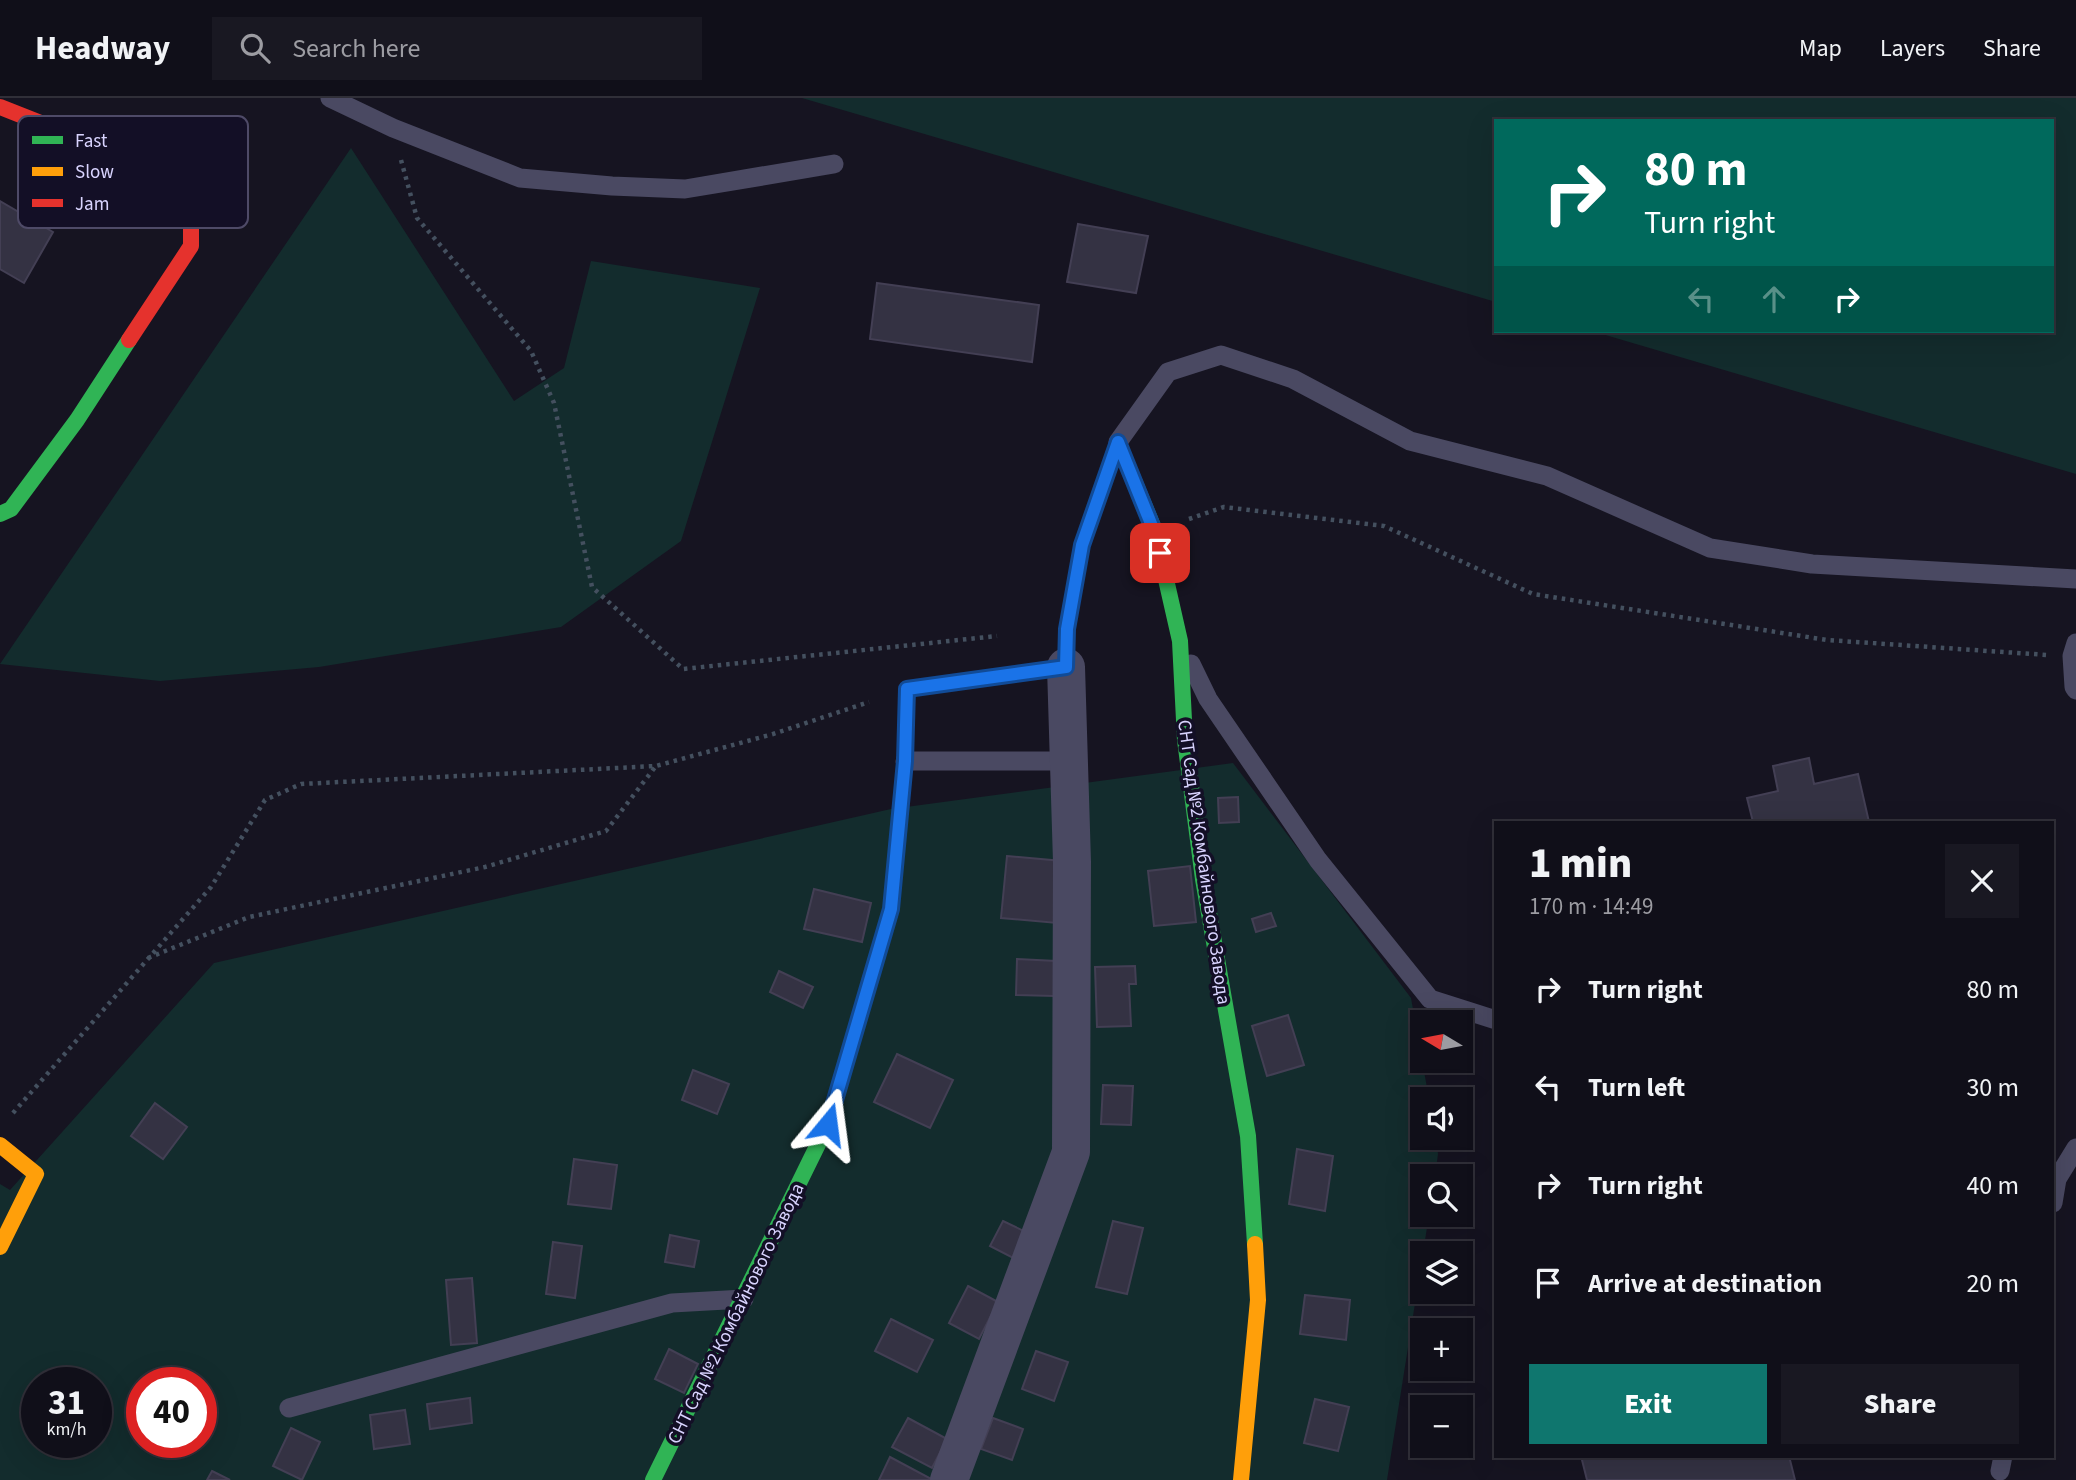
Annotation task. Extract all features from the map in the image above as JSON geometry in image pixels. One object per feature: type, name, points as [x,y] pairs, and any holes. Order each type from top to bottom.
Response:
[{"type":"street","points":[[0,107],[23,116]]},
{"type":"street","points":[[0,514],[11,509],[77,420],[191,246],[191,228]]},
{"type":"street","points":[[949,1480],[1071,1152],[1072,862],[1067,629],[1082,545],[1118,442]]},
{"type":"street","name":"СНТ Сад №2 Комбайнового Завода","points":[[1118,442],[1154,531],[1180,641],[1185,740],[1203,880],[1248,1136],[1258,1300],[1241,1480]]},
{"type":"street","points":[[907,689],[1066,667]]},
{"type":"street","name":"СНТ Сад №2 Комбайнового Завода","points":[[653,1480],[828,1124],[891,909],[905,761],[907,689]]},
{"type":"street","points":[[0,1145],[36,1174],[0,1247]]},
{"type":"lane","points":[[330,98],[393,128],[520,178],[612,186],[685,188],[834,164]]},
{"type":"lane","points":[[1118,442],[1168,372],[1221,355],[1293,379],[1410,440],[1547,476],[1710,548],[1812,564],[2076,579]]},
{"type":"lane","points":[[1180,641],[1208,699],[1318,860],[1430,999],[1494,1019]]},
{"type":"lane","points":[[2074,650],[2076,690]]},
{"type":"lane","points":[[905,761],[1068,761]]},
{"type":"lane","points":[[2054,1197],[2057,1179],[2076,1148]]},
{"type":"lane","points":[[289,1408],[672,1303],[744,1299]]},
{"type":"path","points":[[393,128],[417,218],[531,351],[554,403],[592,587],[683,669],[999,636]]},
{"type":"path","points":[[1154,531],[1224,507],[1384,526],[1533,594],[1826,640],[2074,650]]},
{"type":"path","points":[[9,1117],[211,887],[265,800],[301,785],[656,766],[773,734],[907,689]]},
{"type":"path","points":[[147,958],[249,917],[485,867],[606,831],[656,766]]},
{"type":"green space","points":[[802,98],[2076,98],[2076,474],[1599,333],[2054,333],[2054,119],[1494,119],[1494,301]]},
{"type":"green space","points":[[351,148],[514,401],[564,368],[591,261],[760,288],[681,541],[561,627],[319,667],[160,681],[0,664]]},
{"type":"green space","points":[[1233,763],[1411,998],[1413,1010],[1410,1010],[1410,1073],[1424,1073],[1427,1087],[1410,1087],[1410,1150],[1438,1150],[1438,1154],[1437,1164],[1410,1164],[1410,1227],[1427,1227],[1425,1241],[1410,1241],[1410,1304],[1415,1304],[1413,1318],[1410,1318],[1410,1335],[1387,1480],[0,1480],[0,1184],[10,1190],[214,963],[891,809]]},
{"type":"building","points":[[0,201],[18,212],[18,228],[46,228],[53,232],[24,283],[0,269]]},
{"type":"building","points":[[1078,224],[1148,236],[1136,293],[1067,282]]},
{"type":"building","points":[[877,283],[1039,305],[1032,362],[870,339]]},
{"type":"building","points":[[1809,758],[1814,784],[1858,774],[1869,821],[1753,821],[1747,798],[1778,791],[1773,766]]},
{"type":"building","points":[[1238,797],[1239,822],[1219,823],[1218,798]]},
{"type":"building","points":[[1007,856],[1062,861],[1057,923],[1001,918]]},
{"type":"building","points":[[1190,866],[1196,922],[1154,926],[1148,871]]},
{"type":"building","points":[[814,889],[871,903],[862,942],[804,929]]},
{"type":"building","points":[[1271,913],[1276,926],[1256,932],[1252,919]]},
{"type":"building","points":[[1017,959],[1056,961],[1054,996],[1016,995]]},
{"type":"building","points":[[1135,966],[1136,984],[1129,984],[1131,1026],[1097,1027],[1095,967]]},
{"type":"building","points":[[779,971],[813,987],[803,1008],[770,992]]},
{"type":"building","points":[[1288,1015],[1304,1065],[1267,1076],[1252,1026]]},
{"type":"building","points":[[897,1054],[953,1080],[930,1128],[874,1102]]},
{"type":"building","points":[[693,1070],[729,1084],[717,1114],[682,1100]]},
{"type":"building","points":[[1103,1085],[1133,1086],[1131,1125],[1101,1124]]},
{"type":"building","points":[[155,1103],[187,1127],[163,1159],[131,1136]]},
{"type":"building","points":[[1297,1149],[1333,1156],[1325,1211],[1289,1204]]},
{"type":"building","points":[[574,1159],[617,1165],[611,1209],[568,1204]]},
{"type":"building","points":[[1003,1221],[1030,1234],[1017,1260],[990,1246]]},
{"type":"building","points":[[1113,1221],[1143,1228],[1127,1294],[1096,1287]]},
{"type":"building","points":[[670,1235],[699,1241],[694,1267],[665,1262]]},
{"type":"building","points":[[553,1242],[582,1246],[575,1298],[546,1294]]},
{"type":"building","points":[[472,1278],[477,1343],[451,1345],[446,1280]]},
{"type":"building","points":[[968,1286],[998,1302],[979,1339],[949,1323]]},
{"type":"building","points":[[1305,1295],[1350,1300],[1346,1340],[1300,1334]]},
{"type":"building","points":[[891,1319],[933,1340],[917,1372],[875,1351]]},
{"type":"building","points":[[669,1349],[698,1364],[684,1393],[655,1379]]},
{"type":"building","points":[[1036,1351],[1068,1362],[1054,1401],[1022,1389]]},
{"type":"building","points":[[470,1398],[472,1423],[430,1429],[427,1404]]},
{"type":"building","points":[[1315,1399],[1349,1407],[1338,1451],[1304,1443]]},
{"type":"building","points":[[405,1410],[410,1444],[374,1449],[370,1415]]},
{"type":"building","points":[[908,1418],[947,1439],[932,1468],[892,1447]]},
{"type":"building","points":[[993,1418],[1023,1429],[1012,1460],[981,1449]]},
{"type":"building","points":[[291,1428],[320,1442],[302,1480],[273,1466]]},
{"type":"building","points":[[890,1457],[933,1480],[879,1480]]},
{"type":"building","points":[[1582,1458],[1790,1458],[1795,1480],[1587,1480]]},
{"type":"building","points":[[212,1471],[230,1480],[207,1480]]},
{"type":"traffic: fast","points":[[0,514],[11,509],[77,420],[129,340]]},
{"type":"traffic: fast","points":[[1118,442],[1155,531],[1180,641],[1185,740],[1203,879],[1248,1136],[1255,1244]]},
{"type":"traffic: fast","points":[[653,1480],[828,1124],[891,909],[905,761],[907,689],[979,679]]},
{"type":"traffic: slow","points":[[979,679],[1066,667],[1067,629],[1082,545],[1118,442]]},
{"type":"traffic: slow","points":[[0,1145],[36,1174],[0,1247]]},
{"type":"traffic: slow","points":[[1241,1480],[1258,1300],[1255,1244]]},
{"type":"traffic: jam","points":[[0,107],[23,116]]},
{"type":"traffic: jam","points":[[129,340],[191,246],[191,228]]},
{"type":"route","points":[[828,1124],[891,909],[905,761],[907,689],[1066,667],[1067,629],[1082,545],[1118,442],[1154,531],[1160,553]]}]
